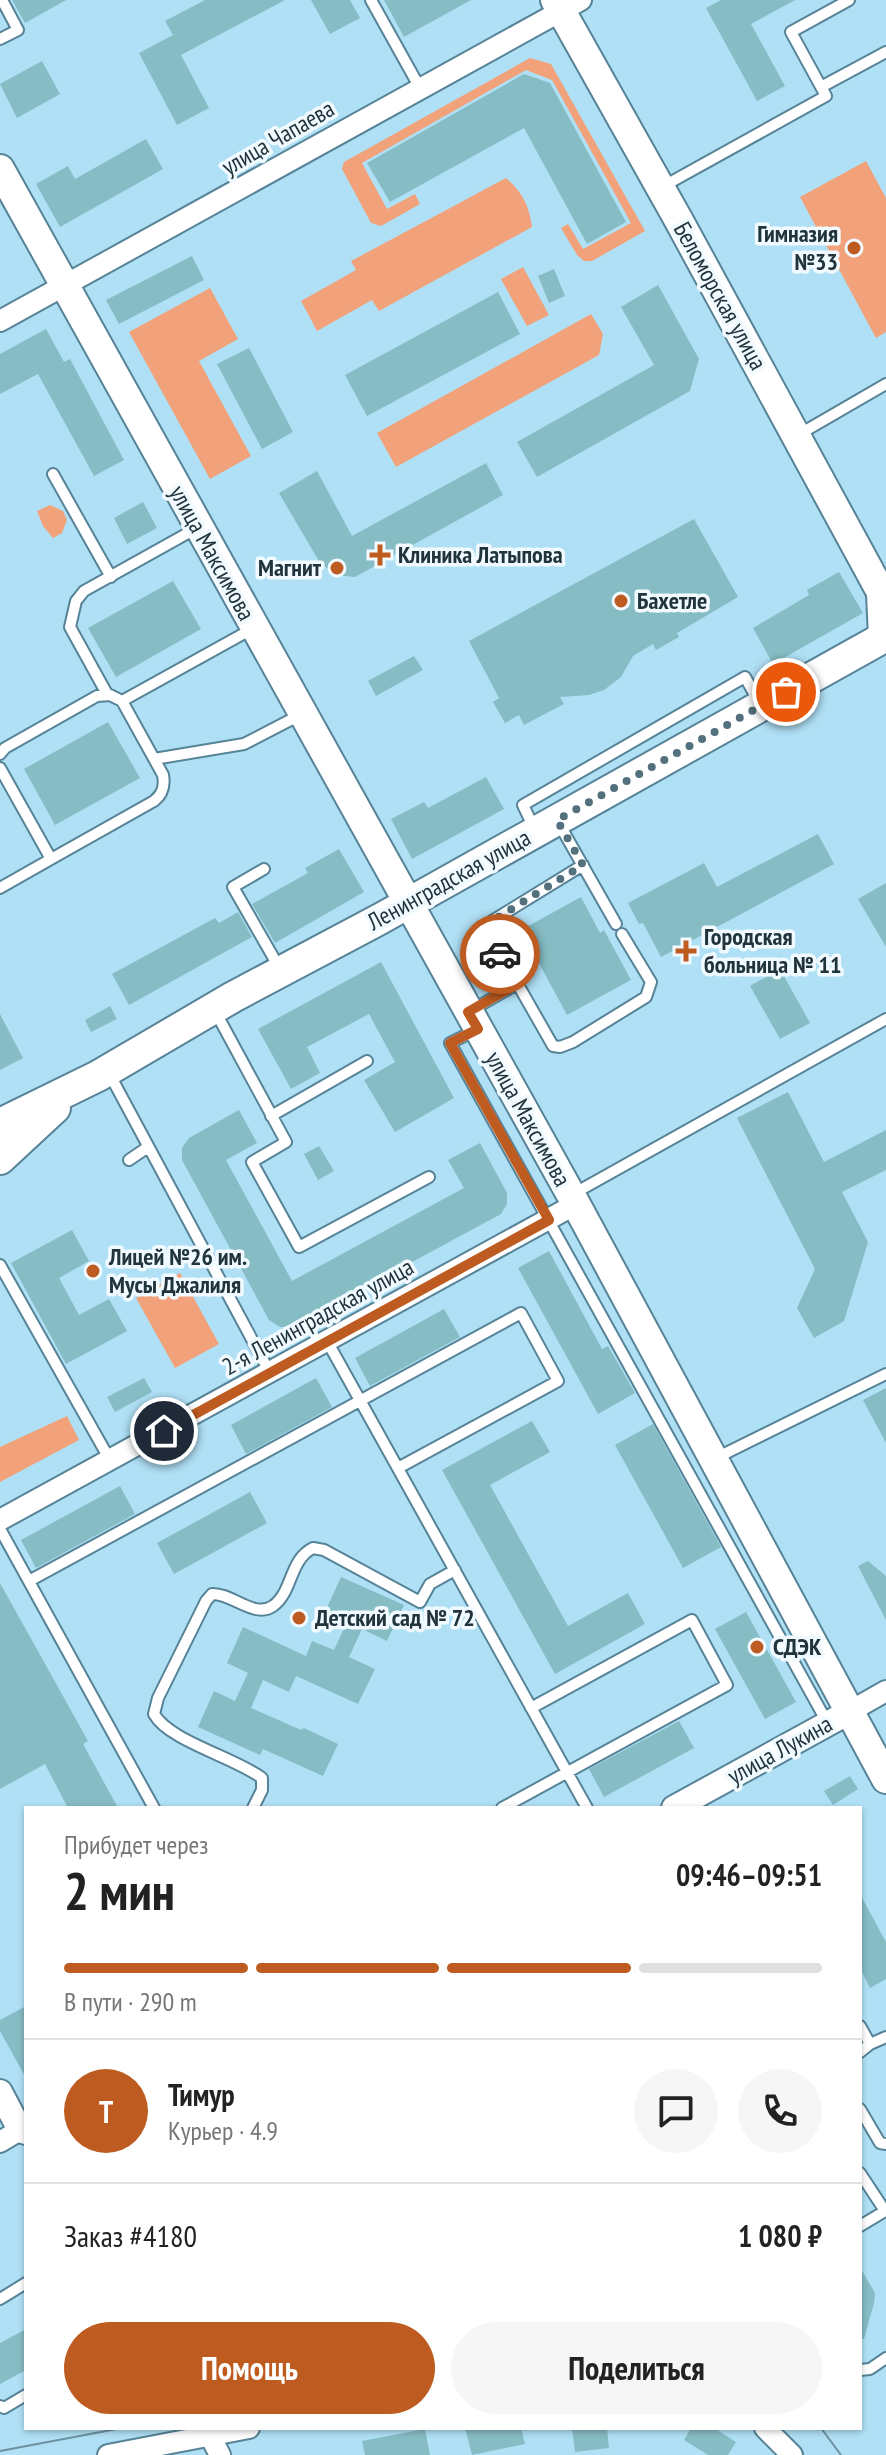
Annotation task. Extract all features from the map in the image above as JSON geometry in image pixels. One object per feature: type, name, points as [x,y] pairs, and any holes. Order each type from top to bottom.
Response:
[{"type":"main road","name":"Беломорская улица","points":[[565,4],[660,188],[884,593]]},
{"type":"main road","name":"улица Максимова","points":[[0,169],[574,1200],[713,1459],[839,1718],[886,1779]]},
{"type":"main road","name":"Ленинградская улица","points":[[0,1124],[102,1073],[885,637],[884,593]]},
{"type":"main road","name":"Ленинградская улица","points":[[0,1159],[57,1106],[102,1073]]},
{"type":"street","name":"улица Чапаева","points":[[0,321],[224,199],[565,4]]},
{"type":"street","name":"2-я Ленинградская улица","points":[[0,1520],[549,1220],[574,1200]]},
{"type":"street","name":"улица Лукина","points":[[678,1806],[886,1691]]},
{"type":"street","points":[[0,2092],[18,2136]]},
{"type":"street","points":[[108,2455],[206,2431],[220,2455]]},
{"type":"lane","points":[[0,39],[18,30],[2,0]]},
{"type":"lane","points":[[371,0],[420,88]]},
{"type":"lane","points":[[660,188],[826,96],[791,32],[849,0]]},
{"type":"lane","points":[[821,87],[886,52]]},
{"type":"lane","points":[[796,436],[886,384]]},
{"type":"lane","points":[[53,474],[111,577]]},
{"type":"lane","points":[[0,888],[159,797],[164,781],[154,759],[122,701],[107,694],[69,625],[81,594],[198,528]]},
{"type":"lane","points":[[122,701],[253,628]]},
{"type":"lane","points":[[0,754],[5,748],[97,696],[107,694]]},
{"type":"lane","points":[[154,759],[244,744],[301,714]]},
{"type":"lane","points":[[0,768],[51,859]]},
{"type":"lane","points":[[547,826],[583,865],[651,982],[646,997],[573,1042],[553,1046],[492,939],[490,928],[492,921],[583,865]]},
{"type":"lane","points":[[264,869],[233,887],[281,971]]},
{"type":"lane","points":[[517,984],[450,1043],[549,1220],[839,1718]]},
{"type":"lane","points":[[213,1009],[286,1142],[252,1162],[299,1247],[429,1177]]},
{"type":"lane","points":[[574,1200],[886,1019]]},
{"type":"lane","points":[[271,1116],[367,1061]]},
{"type":"lane","points":[[102,1073],[148,1147],[270,1373]]},
{"type":"lane","points":[[129,1160],[148,1147]]},
{"type":"lane","points":[[0,1265],[110,1460]]},
{"type":"lane","points":[[29,1581],[521,1313],[558,1381],[398,1468]]},
{"type":"lane","points":[[327,1341],[586,1806]]},
{"type":"lane","points":[[713,1459],[886,1374]]},
{"type":"lane","points":[[0,1529],[153,1806]]},
{"type":"lane","points":[[254,1806],[262,1790],[262,1778],[249,1768],[166,1729],[154,1714],[158,1698],[206,1601],[212,1594],[221,1594],[251,1607],[270,1608],[278,1601],[301,1556],[313,1548],[324,1550],[420,1602],[430,1584],[455,1570]]},
{"type":"lane","points":[[506,1806],[727,1685],[692,1620],[531,1708]]},
{"type":"lane","points":[[862,2030],[870,2044]]},
{"type":"lane","points":[[862,2050],[886,2037]]},
{"type":"lane","points":[[862,2112],[880,2143],[886,2144]]},
{"type":"lane","points":[[862,2176],[885,2211],[862,2225]]},
{"type":"lane","points":[[0,2299],[24,2284]]},
{"type":"lane","points":[[862,2370],[870,2369],[886,2358]]},
{"type":"lane","points":[[2,2407],[24,2396]]},
{"type":"lane","points":[[2,2407],[24,2404]]},
{"type":"shaded area","points":[[530,58],[551,64],[645,231],[592,261],[584,261],[577,255],[561,228],[568,224],[583,249],[631,223],[552,80],[526,70],[362,163],[387,209],[415,194],[420,204],[381,226],[371,223],[342,169],[344,162]]},
{"type":"shaded area","points":[[866,161],[886,198],[886,332],[876,338],[800,197]]},
{"type":"shaded area","points":[[506,178],[524,200],[532,227],[379,311],[372,300],[317,331],[301,301],[356,270],[351,261]]},
{"type":"shaded area","points":[[523,267],[549,315],[527,326],[501,279]]},
{"type":"shaded area","points":[[210,288],[238,339],[199,361],[251,456],[210,479],[129,332]]},
{"type":"shaded area","points":[[591,314],[603,334],[599,355],[396,467],[377,433]]},
{"type":"shaded area","points":[[50,505],[63,511],[67,520],[62,533],[53,538],[43,526],[37,511]]},
{"type":"shaded area","points":[[180,1273],[219,1344],[175,1368],[136,1298]]},
{"type":"shaded area","points":[[67,1416],[79,1440],[0,1482],[0,1447]]},
{"type":"building","points":[[12,0],[66,0],[25,23]]},
{"type":"building","points":[[205,0],[285,0],[181,55],[209,108],[177,125],[139,53],[173,35],[165,21]]},
{"type":"building","points":[[311,0],[350,0],[360,18],[330,34]]},
{"type":"building","points":[[384,0],[471,0],[404,37]]},
{"type":"building","points":[[721,0],[795,0],[751,24],[785,86],[757,101],[706,8]]},
{"type":"building","points":[[42,61],[60,94],[17,118],[0,84]]},
{"type":"building","points":[[524,74],[550,83],[626,222],[587,244],[524,128],[390,202],[367,163]]},
{"type":"building","points":[[146,139],[163,169],[60,227],[36,184],[68,166],[75,179]]},
{"type":"building","points":[[192,256],[204,280],[119,324],[106,300]]},
{"type":"building","points":[[554,269],[565,296],[549,303],[538,276]]},
{"type":"building","points":[[658,285],[699,359],[690,391],[537,477],[517,442],[654,365],[621,307]]},
{"type":"building","points":[[498,292],[520,334],[367,416],[345,375]]},
{"type":"building","points":[[46,329],[64,362],[70,359],[124,460],[94,476],[38,374],[0,394],[0,354]]},
{"type":"building","points":[[249,348],[293,432],[262,449],[217,364]]},
{"type":"building","points":[[486,463],[503,495],[355,577],[336,575],[320,563],[279,493],[317,471],[352,536]]},
{"type":"building","points":[[143,502],[157,528],[127,544],[114,518]]},
{"type":"building","name":"Бахетле","points":[[694,519],[738,597],[677,633],[679,637],[656,650],[653,644],[633,656],[621,677],[604,690],[589,695],[560,697],[564,704],[524,725],[519,715],[505,723],[493,702],[499,698],[469,641]]},
{"type":"building","points":[[839,572],[863,613],[773,664],[753,628],[809,595],[807,590]]},
{"type":"building","points":[[173,581],[201,629],[116,677],[88,628]]},
{"type":"building","points":[[414,656],[423,670],[376,696],[368,681]]},
{"type":"building","points":[[108,722],[140,778],[55,825],[24,769]]},
{"type":"building","points":[[486,777],[504,809],[412,859],[391,819],[424,802],[428,808]]},
{"type":"building","points":[[818,834],[834,864],[661,957],[628,903],[704,863],[717,887]]},
{"type":"building","points":[[339,849],[364,892],[275,943],[252,904],[308,873],[305,868]]},
{"type":"building","points":[[886,883],[886,947],[858,899]]},
{"type":"building","points":[[581,897],[600,933],[604,930],[631,980],[567,1015],[521,930]]},
{"type":"building","points":[[238,912],[252,937],[129,1005],[112,974],[215,918],[219,923]]},
{"type":"building","points":[[381,962],[454,1098],[395,1132],[364,1080],[395,1062],[369,1014],[307,1047],[320,1073],[291,1089],[258,1029]]},
{"type":"building","points":[[780,969],[810,1023],[780,1039],[750,986]]},
{"type":"building","points":[[110,1006],[117,1019],[91,1032],[85,1020]]},
{"type":"building","points":[[0,1014],[23,1058],[0,1070]]},
{"type":"building","points":[[788,1092],[824,1162],[886,1130],[886,1170],[842,1192],[868,1242],[844,1321],[814,1338],[797,1308],[815,1269],[737,1118]]},
{"type":"building","points":[[239,1110],[257,1143],[226,1160],[292,1281],[464,1188],[448,1160],[480,1143],[507,1193],[507,1204],[501,1214],[292,1327],[280,1327],[269,1320],[182,1160],[182,1148],[189,1138]]},
{"type":"building","points":[[319,1146],[334,1171],[318,1180],[304,1154]]},
{"type":"building","points":[[72,1230],[89,1261],[59,1278],[79,1315],[109,1299],[127,1331],[66,1364],[11,1263]]},
{"type":"building","points":[[549,1251],[602,1349],[608,1346],[635,1393],[598,1414],[518,1268]]},
{"type":"building","points":[[444,1309],[460,1337],[370,1386],[355,1358]]},
{"type":"building","points":[[144,1378],[152,1392],[115,1412],[107,1397]]},
{"type":"building","points":[[316,1378],[332,1407],[246,1454],[231,1425]]},
{"type":"building","points":[[886,1388],[886,1443],[863,1400]]},
{"type":"building","points":[[532,1421],[550,1452],[490,1485],[568,1626],[628,1593],[645,1624],[555,1674],[442,1470]]},
{"type":"building","points":[[653,1424],[721,1547],[683,1568],[615,1445]]},
{"type":"building","points":[[120,1486],[135,1514],[36,1568],[21,1540]]},
{"type":"building","points":[[250,1492],[267,1523],[174,1574],[157,1543]]},
{"type":"building","points":[[868,1561],[886,1576],[886,1620],[858,1566]]},
{"type":"building","points":[[341,1577],[404,1605],[387,1641],[362,1629],[349,1657],[375,1669],[358,1704],[296,1676],[289,1692],[263,1680],[251,1708],[338,1744],[323,1776],[263,1749],[260,1755],[198,1727],[214,1691],[235,1701],[248,1673],[227,1663],[243,1627],[306,1656],[312,1641],[334,1650],[347,1622],[325,1612]]},
{"type":"building","points":[[0,1583],[88,1741],[83,1744],[117,1806],[67,1806],[45,1764],[0,1789]]},
{"type":"building","points":[[746,1612],[796,1702],[765,1719],[715,1629]]},
{"type":"building","points":[[679,1721],[694,1748],[604,1797],[589,1769]]},
{"type":"building","points":[[850,1776],[858,1789],[833,1805],[824,1791]]},
{"type":"building","points":[[862,1898],[886,1942],[886,1979],[870,1988],[862,1972]]},
{"type":"building","points":[[24,2007],[24,2074],[0,2031],[0,2020]]},
{"type":"building","points":[[862,2270],[875,2293],[862,2339]]},
{"type":"building","points":[[24,2330],[24,2371],[0,2384],[0,2343]]},
{"type":"building","points":[[425,2430],[430,2455],[365,2455],[362,2441]]},
{"type":"building","points":[[466,2430],[522,2430],[525,2444],[472,2455]]},
{"type":"building","points":[[572,2430],[607,2430],[609,2448],[575,2452]]},
{"type":"building","points":[[690,2430],[717,2430],[736,2442],[728,2455],[708,2455],[684,2440]]},
{"type":"tram line","points":[[0,2451],[111,2430]]},
{"type":"tram line","points":[[822,2430],[841,2455]]},
{"type":"way so far","points":[[500,954],[492,939],[492,921],[583,865],[557,820],[786,692]]},
{"type":"place","name":"Гимназия №33","points":[[854,248]]},
{"type":"place","name":"Клиника Латыпова","points":[[380,555]]},
{"type":"place","name":"Магнит","points":[[337,568]]},
{"type":"place","name":"Бахетле","points":[[621,601]]},
{"type":"place","name":"Городская больница № 11","points":[[686,951]]},
{"type":"place","name":"Лицей №26 им. Мусы Джалиля","points":[[93,1271]]},
{"type":"place","name":"Детский сад № 72","points":[[299,1618]]},
{"type":"place","name":"СДЭК","points":[[757,1647]]},
{"type":"route","points":[[164,1431],[549,1220],[450,1043],[478,1029],[468,1012],[517,984],[500,954]]}]
